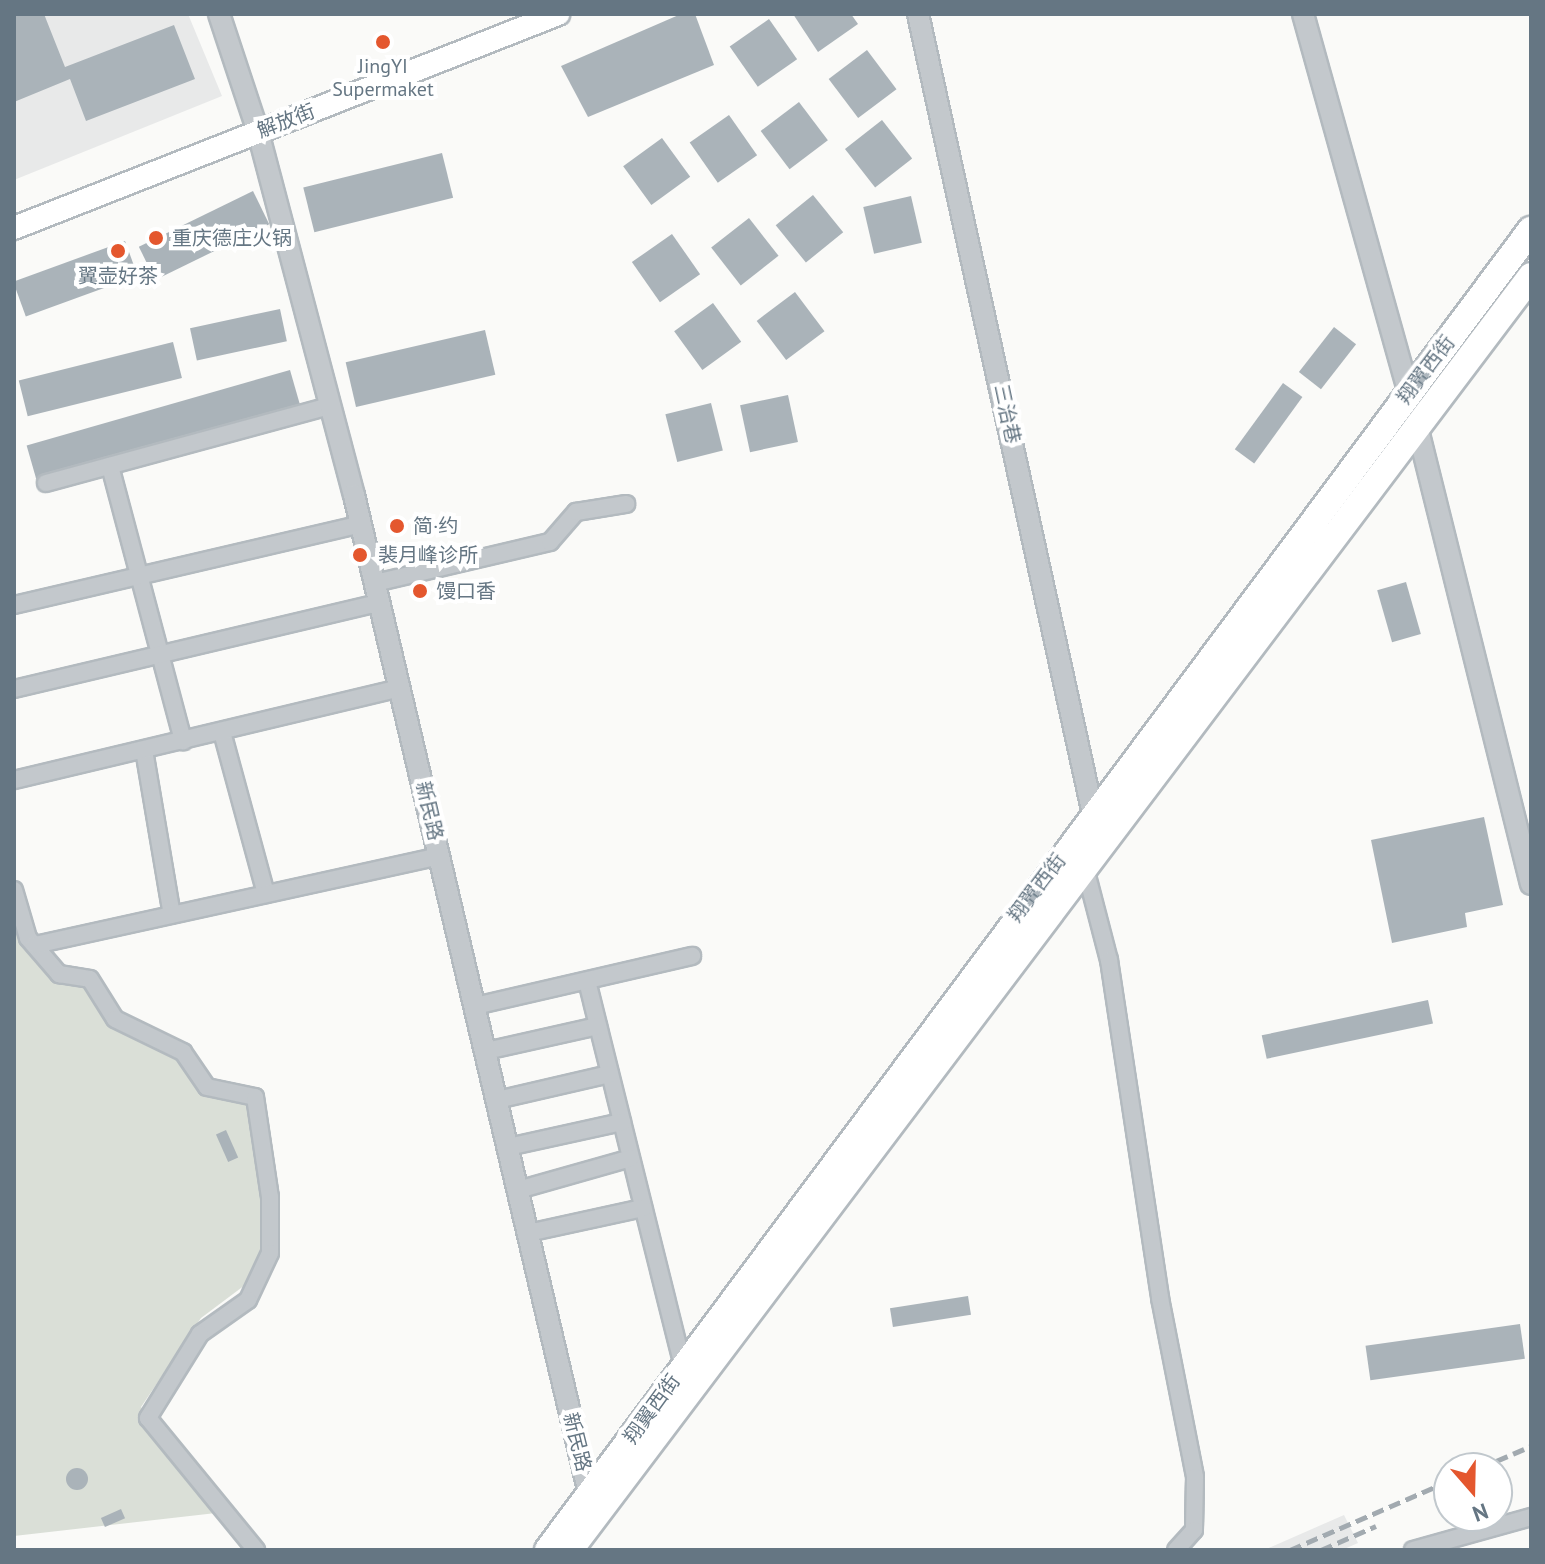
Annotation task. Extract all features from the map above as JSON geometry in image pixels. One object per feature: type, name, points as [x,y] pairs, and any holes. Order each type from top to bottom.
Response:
[{"type":"main road","points":[[14,212],[256,125],[519,14]]},
{"type":"main road","name":"解放街","points":[[14,228],[256,125],[558,14]]},
{"type":"main road","name":"翔翼西街","points":[[548,1550],[1093,814],[1531,230]]},
{"type":"main road","name":"翔翼西街","points":[[570,1550],[1531,276]]},
{"type":"street","name":"新民路","points":[[219,14],[256,125],[361,524],[589,1494]]},
{"type":"street","name":"三治巷","points":[[918,14],[1093,814]]},
{"type":"street","points":[[1303,14],[1409,394],[1531,884]]},
{"type":"street","points":[[46,483],[330,406]]},
{"type":"street","points":[[110,466],[183,741]]},
{"type":"street","points":[[14,689],[160,654],[550,542],[576,512],[626,504]]},
{"type":"street","points":[[14,605],[361,524]]},
{"type":"street","points":[[14,780],[400,688]]},
{"type":"street","points":[[222,732],[266,894]]},
{"type":"street","points":[[144,750],[172,915]]},
{"type":"street","points":[[35,945],[439,856]]},
{"type":"street","points":[[1085,868],[1109,960],[1160,1298],[1195,1477],[1194,1530],[1176,1550]]},
{"type":"street","points":[[14,890],[35,945],[59,974],[90,979],[115,1019],[183,1052],[207,1087],[255,1097],[270,1197],[270,1253],[248,1300],[200,1334],[148,1418],[256,1550]]},
{"type":"street","points":[[475,1006],[692,956]]},
{"type":"street","points":[[587,981],[683,1367]]},
{"type":"street","points":[[486,1051],[598,1026]]},
{"type":"street","points":[[497,1100],[610,1074]]},
{"type":"street","points":[[508,1147],[622,1122]]},
{"type":"street","points":[[518,1190],[631,1158]]},
{"type":"street","points":[[528,1233],[643,1208]]},
{"type":"street","points":[[1413,1550],[1531,1517]]},
{"type":"shaded area","points":[[14,14],[188,14],[222,96],[14,180]]},
{"type":"shaded area","points":[[14,891],[28,938],[59,974],[90,979],[114,1018],[189,1055],[211,1093],[255,1097],[270,1197],[261,1273],[201,1318],[141,1407],[216,1513],[14,1536]]},
{"type":"shaded area","points":[[1344,1515],[1358,1543],[1342,1550],[1264,1550]]},
{"type":"building","points":[[14,14],[44,14],[65,67],[174,25],[195,79],[86,121],[70,79],[14,102]]},
{"type":"building","points":[[681,14],[695,14],[714,65],[588,117],[561,66]]},
{"type":"building","points":[[793,14],[851,14],[858,24],[818,52]]},
{"type":"building","points":[[769,19],[797,59],[758,87],[730,47]]},
{"type":"building","points":[[867,50],[896,89],[858,118],[829,79]]},
{"type":"building","points":[[799,102],[828,140],[790,169],[761,131]]},
{"type":"building","points":[[729,115],[757,155],[718,183],[690,143]]},
{"type":"building","points":[[882,120],[912,159],[875,188],[845,149]]},
{"type":"building","points":[[662,138],[690,177],[651,205],[623,166]]},
{"type":"building","points":[[442,153],[453,198],[314,232],[303,188]]},
{"type":"building","points":[[253,191],[269,224],[155,280],[139,247]]},
{"type":"building","points":[[813,195],[843,232],[806,263],[776,225]]},
{"type":"building","points":[[911,196],[922,243],[874,254],[863,207]]},
{"type":"building","points":[[749,218],[779,256],[741,285],[711,248]]},
{"type":"building","points":[[672,234],[700,274],[660,302],[632,262]]},
{"type":"building","points":[[125,241],[138,276],[26,316],[14,281]]},
{"type":"building","points":[[795,292],[824,331],[786,360],[757,321]]},
{"type":"building","points":[[713,303],[741,342],[702,370],[674,331]]},
{"type":"building","points":[[280,309],[287,341],[197,360],[190,328]]},
{"type":"building","points":[[1334,327],[1356,344],[1321,389],[1299,372]]},
{"type":"building","points":[[485,330],[495,375],[356,407],[346,362]]},
{"type":"building","points":[[173,342],[182,378],[28,416],[19,380]]},
{"type":"building","points":[[290,370],[300,406],[37,481],[27,446]]},
{"type":"building","points":[[1283,383],[1302,397],[1254,463],[1235,449]]},
{"type":"building","points":[[788,395],[798,442],[750,452],[740,405]]},
{"type":"building","points":[[711,403],[723,451],[677,462],[665,414]]},
{"type":"building","points":[[1406,582],[1421,634],[1392,642],[1377,590]]},
{"type":"building","points":[[1484,817],[1503,905],[1465,913],[1467,927],[1392,943],[1371,840]]},
{"type":"building","points":[[1428,1000],[1433,1023],[1267,1059],[1262,1035]]},
{"type":"building","points":[[226,1130],[238,1157],[228,1162],[216,1134]]},
{"type":"building","points":[[968,1296],[971,1315],[893,1327],[890,1308]]},
{"type":"building","points":[[1520,1324],[1525,1359],[1370,1380],[1366,1346]]},
{"type":"building","points":[[77,1468],[85,1471],[88,1479],[85,1487],[77,1490],[69,1487],[66,1479],[69,1471]]},
{"type":"building","points":[[121,1509],[125,1518],[105,1527],[101,1518]]},
{"type":"railway","points":[[1513,1454],[1531,1446]]},
{"type":"railway","points":[[1290,1550],[1433,1488]]},
{"type":"railway","points":[[1321,1550],[1376,1526]]},
{"type":"place","name":"JingYI Supermaket","points":[[383,42]]},
{"type":"place","name":"重庆德庄火锅","points":[[156,238]]},
{"type":"place","name":"翼壶好茶","points":[[118,251]]},
{"type":"place","name":"简·约","points":[[397,526]]},
{"type":"place","name":"裴月峰诊所","points":[[360,555]]},
{"type":"place","name":"馒口香","points":[[420,591]]}]
